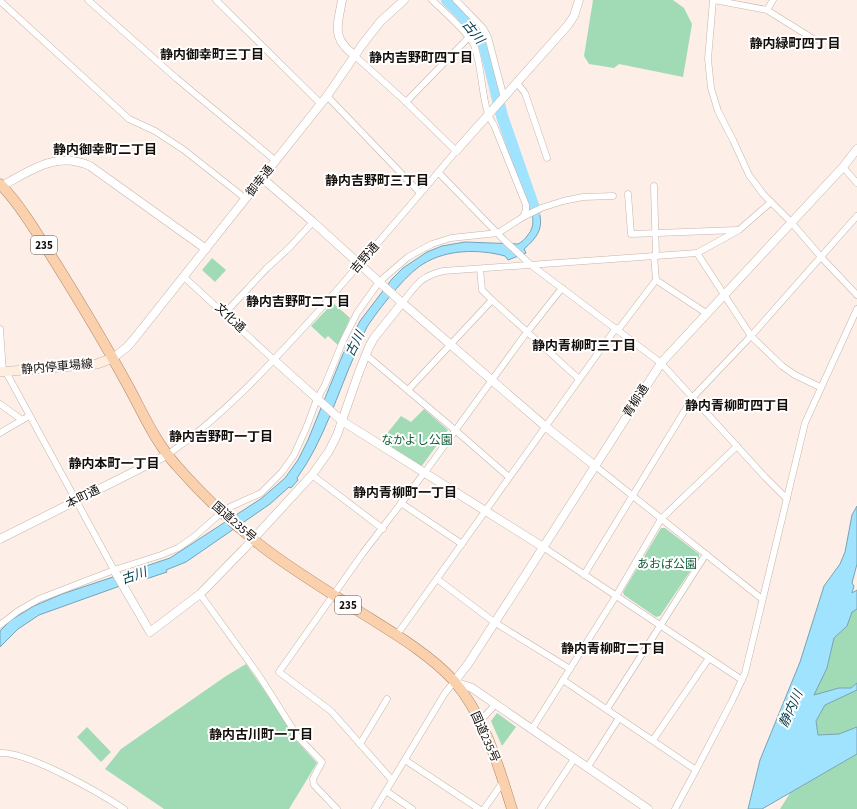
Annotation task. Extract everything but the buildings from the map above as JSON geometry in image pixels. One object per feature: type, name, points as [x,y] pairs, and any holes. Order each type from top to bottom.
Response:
[{"type":"highway","name":"国道235号","points":[[1,185],[21,209],[97,330],[167,455],[203,494],[253,539],[333,595],[429,659],[454,682],[480,721],[495,758],[512,809]]},
{"type":"main road","name":"静内停車場線","points":[[3,372],[97,364],[113,358]]},
{"type":"street","points":[[88,0],[164,68],[276,161]]},
{"type":"street","points":[[216,0],[321,104]]},
{"type":"street","points":[[342,0],[338,27],[338,37],[342,44],[406,102],[456,151],[568,25],[574,16],[579,0]]},
{"type":"street","name":"御幸通","points":[[113,358],[127,348],[246,199],[321,104],[380,22],[404,0]]},
{"type":"street","points":[[432,0],[474,44],[490,114],[526,206],[523,217]]},
{"type":"street","points":[[456,0],[483,28],[488,37],[503,99]]},
{"type":"street","points":[[815,40],[767,10],[714,0],[708,59],[710,79],[715,103],[756,187],[791,222],[821,257],[857,295]]},
{"type":"street","points":[[767,10],[773,0]]},
{"type":"street","points":[[0,1],[129,119],[155,131],[184,150],[246,199]]},
{"type":"street","points":[[406,102],[469,38]]},
{"type":"street","points":[[517,83],[525,93],[547,158]]},
{"type":"street","points":[[327,96],[420,193]]},
{"type":"street","name":"青柳通","points":[[454,682],[468,664],[594,465],[661,363],[706,312],[843,167],[857,149]]},
{"type":"street","name":"吉野通","points":[[167,455],[227,407],[274,360],[360,264],[456,151]]},
{"type":"street","points":[[1,185],[35,168],[59,160],[81,162],[90,166],[206,249]]},
{"type":"street","points":[[843,167],[857,183]]},
{"type":"street","points":[[438,172],[520,255],[661,363],[787,499]]},
{"type":"street","points":[[262,178],[401,302],[546,427],[762,599]]},
{"type":"street","points":[[396,636],[579,379],[656,280],[654,186]]},
{"type":"street","points":[[628,194],[631,234],[739,230]]},
{"type":"street","points":[[0,625],[18,611],[39,599],[114,570],[178,548],[224,514],[230,506],[261,493],[282,472],[300,444],[350,325],[357,313],[380,283],[408,257],[432,244],[451,238],[498,233],[523,217],[541,208],[583,197],[613,196]]},
{"type":"street","points":[[0,329],[3,372],[150,632],[200,594],[253,539],[312,474],[329,451],[340,419],[374,338],[401,302],[421,279],[443,271],[697,253],[739,230],[771,202]]},
{"type":"street","points":[[584,574],[692,397],[751,336],[857,216]]},
{"type":"street","points":[[225,313],[313,222]]},
{"type":"street","points":[[697,253],[751,336],[782,366],[795,375],[820,387]]},
{"type":"street","points":[[480,269],[482,290],[527,333],[579,379]]},
{"type":"street","name":"文化通","points":[[184,277],[225,313],[274,360]]},
{"type":"street","points":[[656,280],[706,312]]},
{"type":"street","points":[[392,780],[331,711],[279,672],[363,553],[383,529],[492,380],[562,288]]},
{"type":"street","points":[[408,390],[452,345],[492,300]]},
{"type":"street","points":[[675,809],[745,673],[805,423],[820,387],[857,309]]},
{"type":"street","points":[[366,355],[509,477]]},
{"type":"street","points":[[274,360],[340,419],[543,546],[742,680]]},
{"type":"street","points":[[0,404],[22,420]]},
{"type":"street","points":[[0,433],[29,416]]},
{"type":"street","points":[[532,729],[616,596],[662,519],[737,446]]},
{"type":"street","name":"本町通","points":[[0,539],[167,455]]},
{"type":"street","points":[[312,474],[383,529]]},
{"type":"street","points":[[401,503],[462,544]]},
{"type":"street","points":[[607,709],[706,554]]},
{"type":"street","points":[[437,579],[494,622],[570,669]]},
{"type":"street","points":[[200,594],[260,678],[298,737],[322,762],[313,779],[314,785],[337,809]]},
{"type":"street","points":[[653,740],[710,658]]},
{"type":"street","points":[[563,680],[696,770]]},
{"type":"street","points":[[375,809],[454,682],[472,688],[648,809]]},
{"type":"street","points":[[360,744],[387,699]]},
{"type":"street","points":[[480,721],[496,705]]},
{"type":"street","points":[[587,768],[620,718]]},
{"type":"street","points":[[0,753],[24,758],[66,776],[124,809]]},
{"type":"street","points":[[543,808],[574,759]]},
{"type":"street","points":[[405,760],[479,809]]},
{"type":"street","points":[[484,809],[503,782]]},
{"type":"street","points":[[386,791],[412,809]]},
{"type":"green space","points":[[593,0],[673,0],[684,8],[692,24],[683,77],[619,64],[614,68],[589,64],[584,56]]},
{"type":"green space","points":[[212,258],[226,270],[215,282],[202,270]]},
{"type":"green space","points":[[333,303],[350,318],[338,345],[328,336],[325,339],[311,326]]},
{"type":"green space","name":"なかよし公園","points":[[424,409],[448,430],[421,467],[381,441],[401,416],[411,422]]},
{"type":"green space","name":"あおば公園","points":[[661,528],[665,528],[699,554],[699,558],[660,616],[656,617],[624,595],[623,592]]},
{"type":"green space","points":[[857,609],[857,683],[851,688],[839,688],[813,696],[827,668],[834,638],[847,626],[852,612]]},
{"type":"green space","points":[[246,664],[278,710],[295,739],[317,763],[289,809],[164,809],[105,769],[121,749],[226,676]]},
{"type":"green space","points":[[857,690],[857,727],[840,734],[818,735],[816,721],[825,705]]},
{"type":"green space","points":[[497,713],[516,727],[502,746],[491,721]]},
{"type":"green space","points":[[87,727],[111,752],[101,762],[77,737]]},
{"type":"green space","points":[[857,754],[857,809],[780,809],[790,793]]},
{"type":"water","points":[[533,195],[539,211],[540,224],[536,236],[524,249],[526,253],[508,260],[505,256],[485,252],[463,252],[442,255],[432,259],[416,269],[378,311],[367,327],[361,340],[323,433],[307,464],[297,478],[298,480],[291,488],[289,487],[270,504],[186,562],[166,570],[167,572],[146,579],[145,577],[39,615],[18,629],[0,647],[0,631],[11,620],[34,606],[62,594],[170,558],[262,498],[285,478],[298,460],[308,440],[343,354],[360,321],[392,279],[403,268],[427,252],[442,246],[465,242],[518,244],[526,237],[532,227],[533,217],[527,197]]},
{"type":"water","name":"静内川","points":[[857,506],[857,564],[852,583],[854,586],[852,593],[857,590],[857,609],[852,612],[847,626],[834,638],[827,668],[814,695],[839,688],[851,688],[857,683],[857,690],[825,705],[816,721],[818,735],[839,734],[857,727],[857,754],[762,809],[748,809],[760,760],[800,662],[824,586],[840,564],[845,552],[852,515]]},
{"type":"waterway","name":"古川","points":[[447,0],[468,22],[485,47],[502,116],[535,211]]},
{"type":"district","name":"静内緑町四丁目","points":[[795,44]]},
{"type":"district","name":"静内御幸町三丁目","points":[[212,55]]},
{"type":"district","name":"静内吉野町四丁目","points":[[421,58]]},
{"type":"district","name":"静内御幸町二丁目","points":[[105,150]]},
{"type":"district","name":"静内吉野町三丁目","points":[[377,181]]},
{"type":"district","name":"静内吉野町二丁目","points":[[298,302]]},
{"type":"district","name":"静内青柳町三丁目","points":[[584,346]]},
{"type":"district","name":"静内青柳町四丁目","points":[[737,406]]},
{"type":"district","name":"静内吉野町一丁目","points":[[221,437]]},
{"type":"district","name":"静内本町一丁目","points":[[114,464]]},
{"type":"district","name":"静内青柳町一丁目","points":[[405,493]]},
{"type":"district","name":"静内青柳町二丁目","points":[[613,649]]},
{"type":"district","name":"静内古川町一丁目","points":[[261,735]]}]
